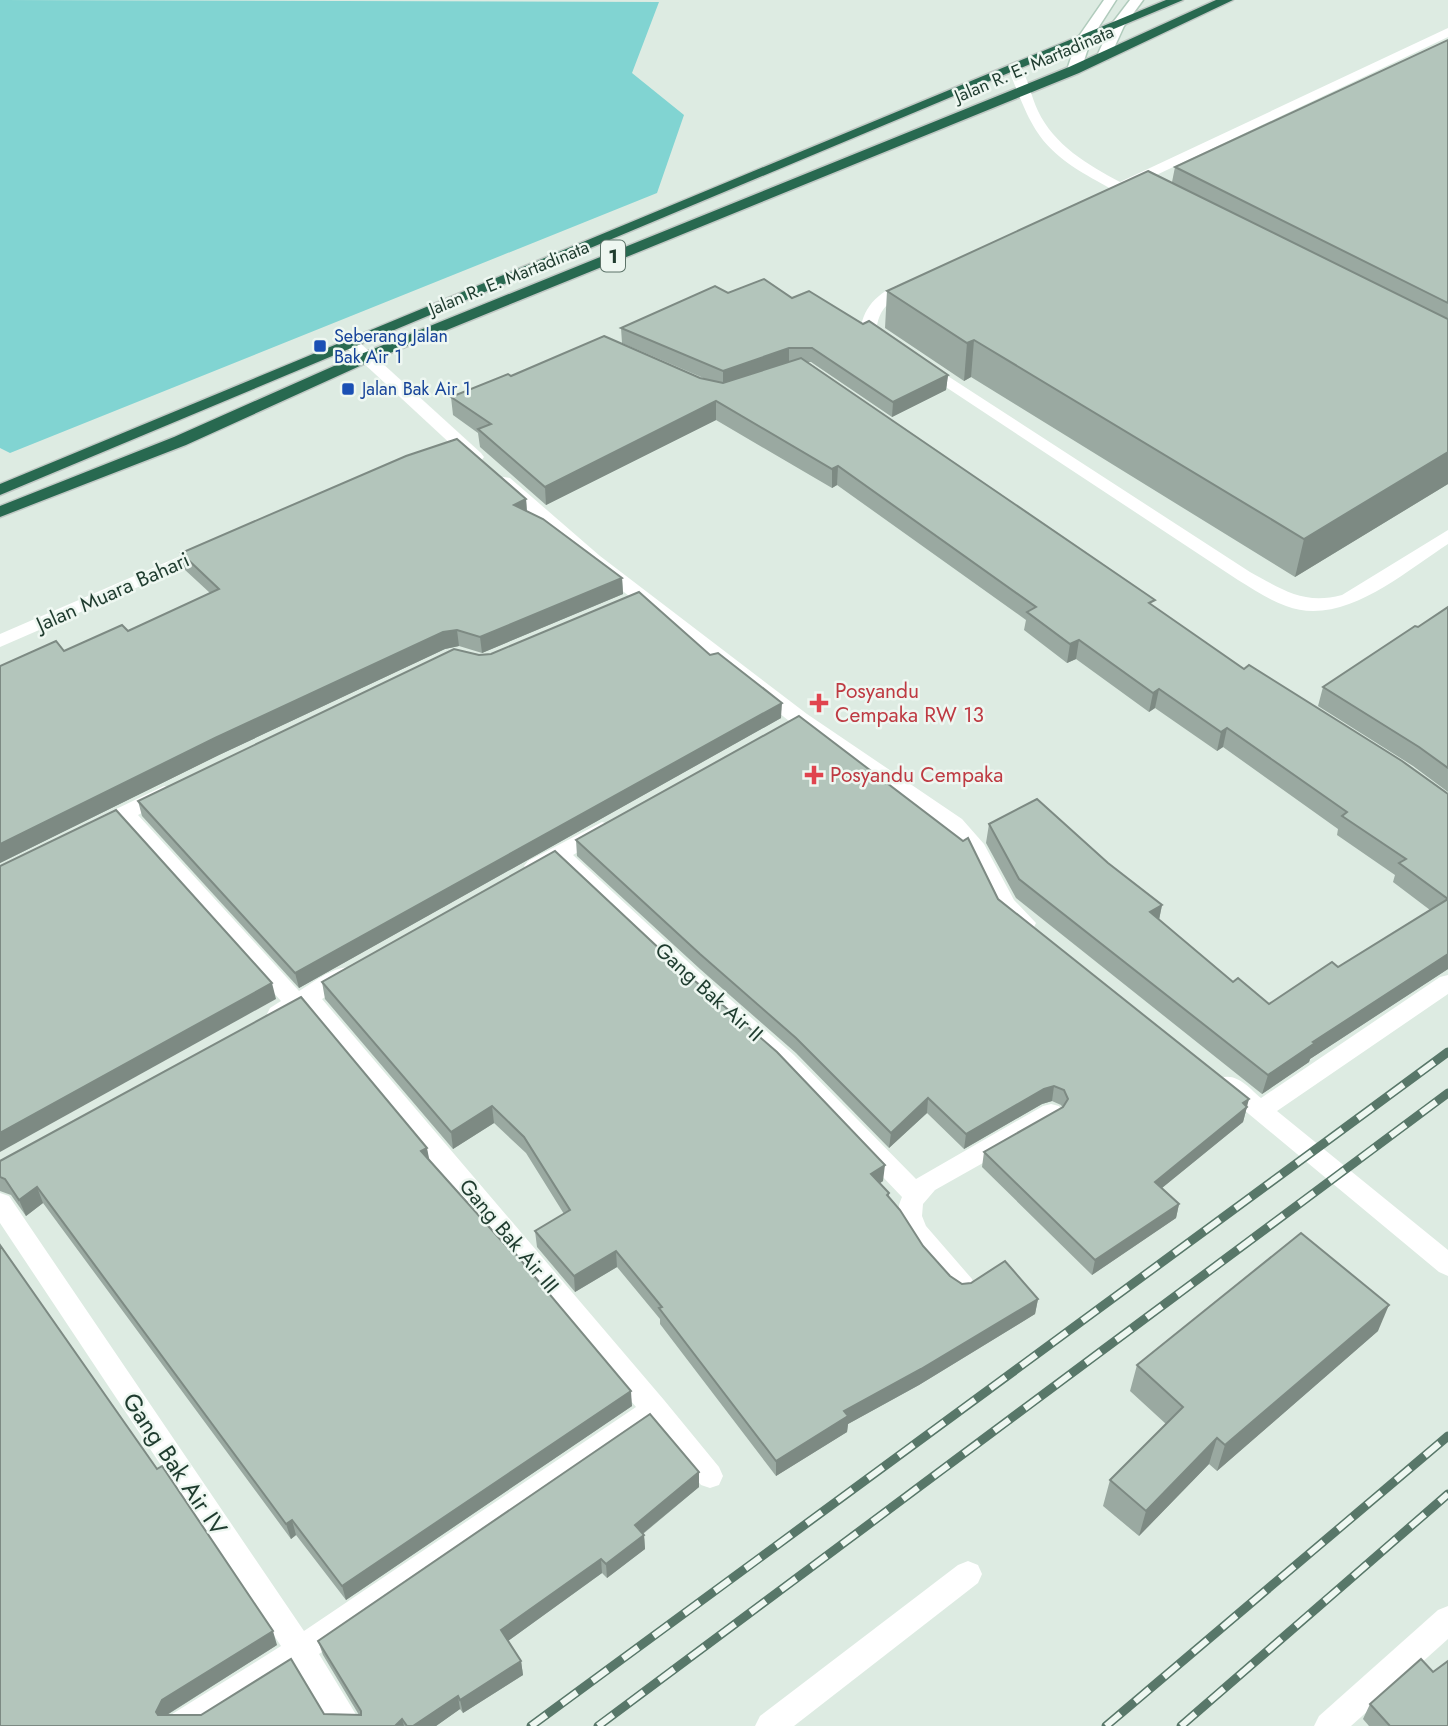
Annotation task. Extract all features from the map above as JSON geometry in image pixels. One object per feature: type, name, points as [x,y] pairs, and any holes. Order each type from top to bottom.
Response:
[{"type":"highway","name":"Jalan R. E. Martadinata","points":[[0,512],[180,441],[360,351],[1177,0]]},
{"type":"highway","name":"Jalan R. E. Martadinata","points":[[0,490],[1024,90],[1104,57],[1227,0]]},
{"type":"street","points":[[1074,70],[1084,39],[1110,0]]},
{"type":"street","points":[[1104,57],[1118,25],[1137,0]]},
{"type":"street","points":[[1094,199],[1448,32]]},
{"type":"street","points":[[1409,49],[1428,58]]},
{"type":"street","points":[[1015,68],[1033,116],[1045,136],[1091,172],[1156,205]]},
{"type":"street","points":[[931,276],[880,300],[871,311],[869,326],[905,353],[1244,576],[1291,602],[1327,605],[1349,599],[1448,536]]},
{"type":"street","points":[[360,351],[437,412],[450,444],[594,560],[800,719],[955,824],[977,849],[1006,906],[1044,938]]},
{"type":"street","name":"Jalan Muara Bahari","points":[[0,641],[228,541]]},
{"type":"street","points":[[624,603],[643,596]]},
{"type":"street","points":[[776,732],[800,719]]},
{"type":"street","points":[[74,838],[181,785]]},
{"type":"street","name":"Gang Bak Air III","points":[[124,813],[302,1001],[655,1408],[710,1476]]},
{"type":"street","points":[[511,879],[618,820]]},
{"type":"street","name":"Gang Bak Air II","points":[[558,853],[690,977],[786,1061],[915,1194]]},
{"type":"street","points":[[261,1023],[363,965]]},
{"type":"street","points":[[1261,1110],[1448,983]]},
{"type":"street","points":[[1209,1069],[1448,1265]]},
{"type":"street","points":[[963,1287],[913,1227],[910,1208],[915,1194],[927,1183],[1051,1113]]},
{"type":"street","name":"Gang Bak Air IV","points":[[0,1203],[300,1650],[348,1726]]},
{"type":"street","points":[[179,1726],[300,1650],[655,1408]]},
{"type":"street","points":[[770,1726],[968,1574]]},
{"type":"street","points":[[1329,1726],[1448,1620]]},
{"type":"water","points":[[0,0],[659,2],[632,73],[684,115],[657,193],[10,453],[0,448]]},
{"type":"building","points":[[1448,40],[1448,303],[1175,167]]},
{"type":"building","points":[[1148,171],[1448,319],[1448,452],[1304,539],[974,340],[967,343],[887,291]]},
{"type":"building","points":[[764,279],[792,298],[809,291],[863,324],[869,321],[948,375],[893,402],[812,348],[789,348],[723,371],[621,328],[715,286],[728,293]]},
{"type":"building","points":[[604,336],[700,378],[723,383],[801,358],[1155,600],[1149,603],[1244,669],[1249,665],[1402,761],[1448,794],[1448,899],[1399,863],[1406,859],[1342,816],[1347,812],[1227,728],[1221,732],[1159,689],[1153,693],[1079,640],[1070,644],[1027,612],[1036,607],[838,466],[832,469],[716,401],[545,487],[478,429],[491,424],[451,397],[508,374],[511,376]]},
{"type":"building","points":[[457,439],[526,499],[514,505],[543,519],[622,578],[480,637],[457,630],[443,632],[215,738],[0,844],[0,666],[56,641],[64,651],[122,625],[128,631],[219,589],[181,553],[406,456]]},
{"type":"building","points":[[639,592],[710,655],[718,653],[782,703],[295,973],[138,801],[454,649],[479,655],[491,654]]},
{"type":"building","points":[[1448,607],[1448,768],[1323,687]]},
{"type":"building","points":[[799,716],[963,841],[968,838],[998,899],[1249,1099],[1243,1103],[1247,1107],[1155,1182],[1179,1204],[1095,1260],[984,1152],[1063,1107],[1068,1099],[1064,1090],[1054,1086],[1044,1089],[966,1134],[928,1098],[891,1133],[796,1038],[576,840]]},
{"type":"building","points":[[1037,799],[1108,863],[1162,905],[1150,912],[1233,982],[1238,978],[1269,1004],[1332,962],[1338,967],[1448,899],[1448,954],[1313,1042],[1315,1043],[1268,1075],[1019,879],[989,824]]},
{"type":"building","points":[[116,810],[272,983],[0,1133],[0,866]]},
{"type":"building","points":[[555,851],[680,968],[777,1052],[885,1165],[871,1174],[889,1193],[887,1195],[923,1246],[950,1276],[962,1284],[971,1283],[1005,1261],[1038,1299],[921,1369],[844,1411],[848,1416],[776,1461],[659,1308],[662,1307],[616,1251],[574,1276],[535,1231],[570,1210],[524,1137],[492,1106],[451,1132],[322,982]]},
{"type":"building","points":[[301,997],[427,1148],[421,1151],[507,1247],[509,1246],[631,1391],[342,1586],[292,1520],[286,1524],[37,1187],[19,1200],[5,1179],[0,1177],[0,1161]]},
{"type":"building","points":[[1301,1233],[1389,1305],[1225,1445],[1217,1438],[1146,1511],[1110,1480],[1183,1407],[1137,1365]]},
{"type":"building","points":[[0,1245],[157,1469],[162,1466],[273,1631],[162,1700],[156,1712],[158,1715],[201,1715],[291,1659],[324,1714],[361,1715],[318,1641],[650,1414],[699,1472],[635,1525],[644,1535],[606,1564],[601,1559],[501,1630],[521,1661],[460,1700],[458,1696],[413,1726],[407,1726],[402,1719],[395,1726],[0,1726]]},
{"type":"building","points":[[1421,1659],[1433,1672],[1448,1661],[1448,1726],[1390,1726],[1370,1704]]},
{"type":"railway","points":[[531,1726],[1448,1052]]},
{"type":"railway","points":[[598,1726],[1448,1093]]},
{"type":"railway","points":[[1106,1726],[1448,1436]]},
{"type":"railway","points":[[1181,1726],[1448,1494]]},
{"type":"place","name":"Seberang Jalan Bak Air 1","points":[[320,346]]},
{"type":"place","name":"Jalan Bak Air 1","points":[[348,389]]},
{"type":"place","name":"Posyandu Cempaka RW 13","points":[[819,703]]},
{"type":"place","name":"Posyandu Cempaka","points":[[814,775]]}]
